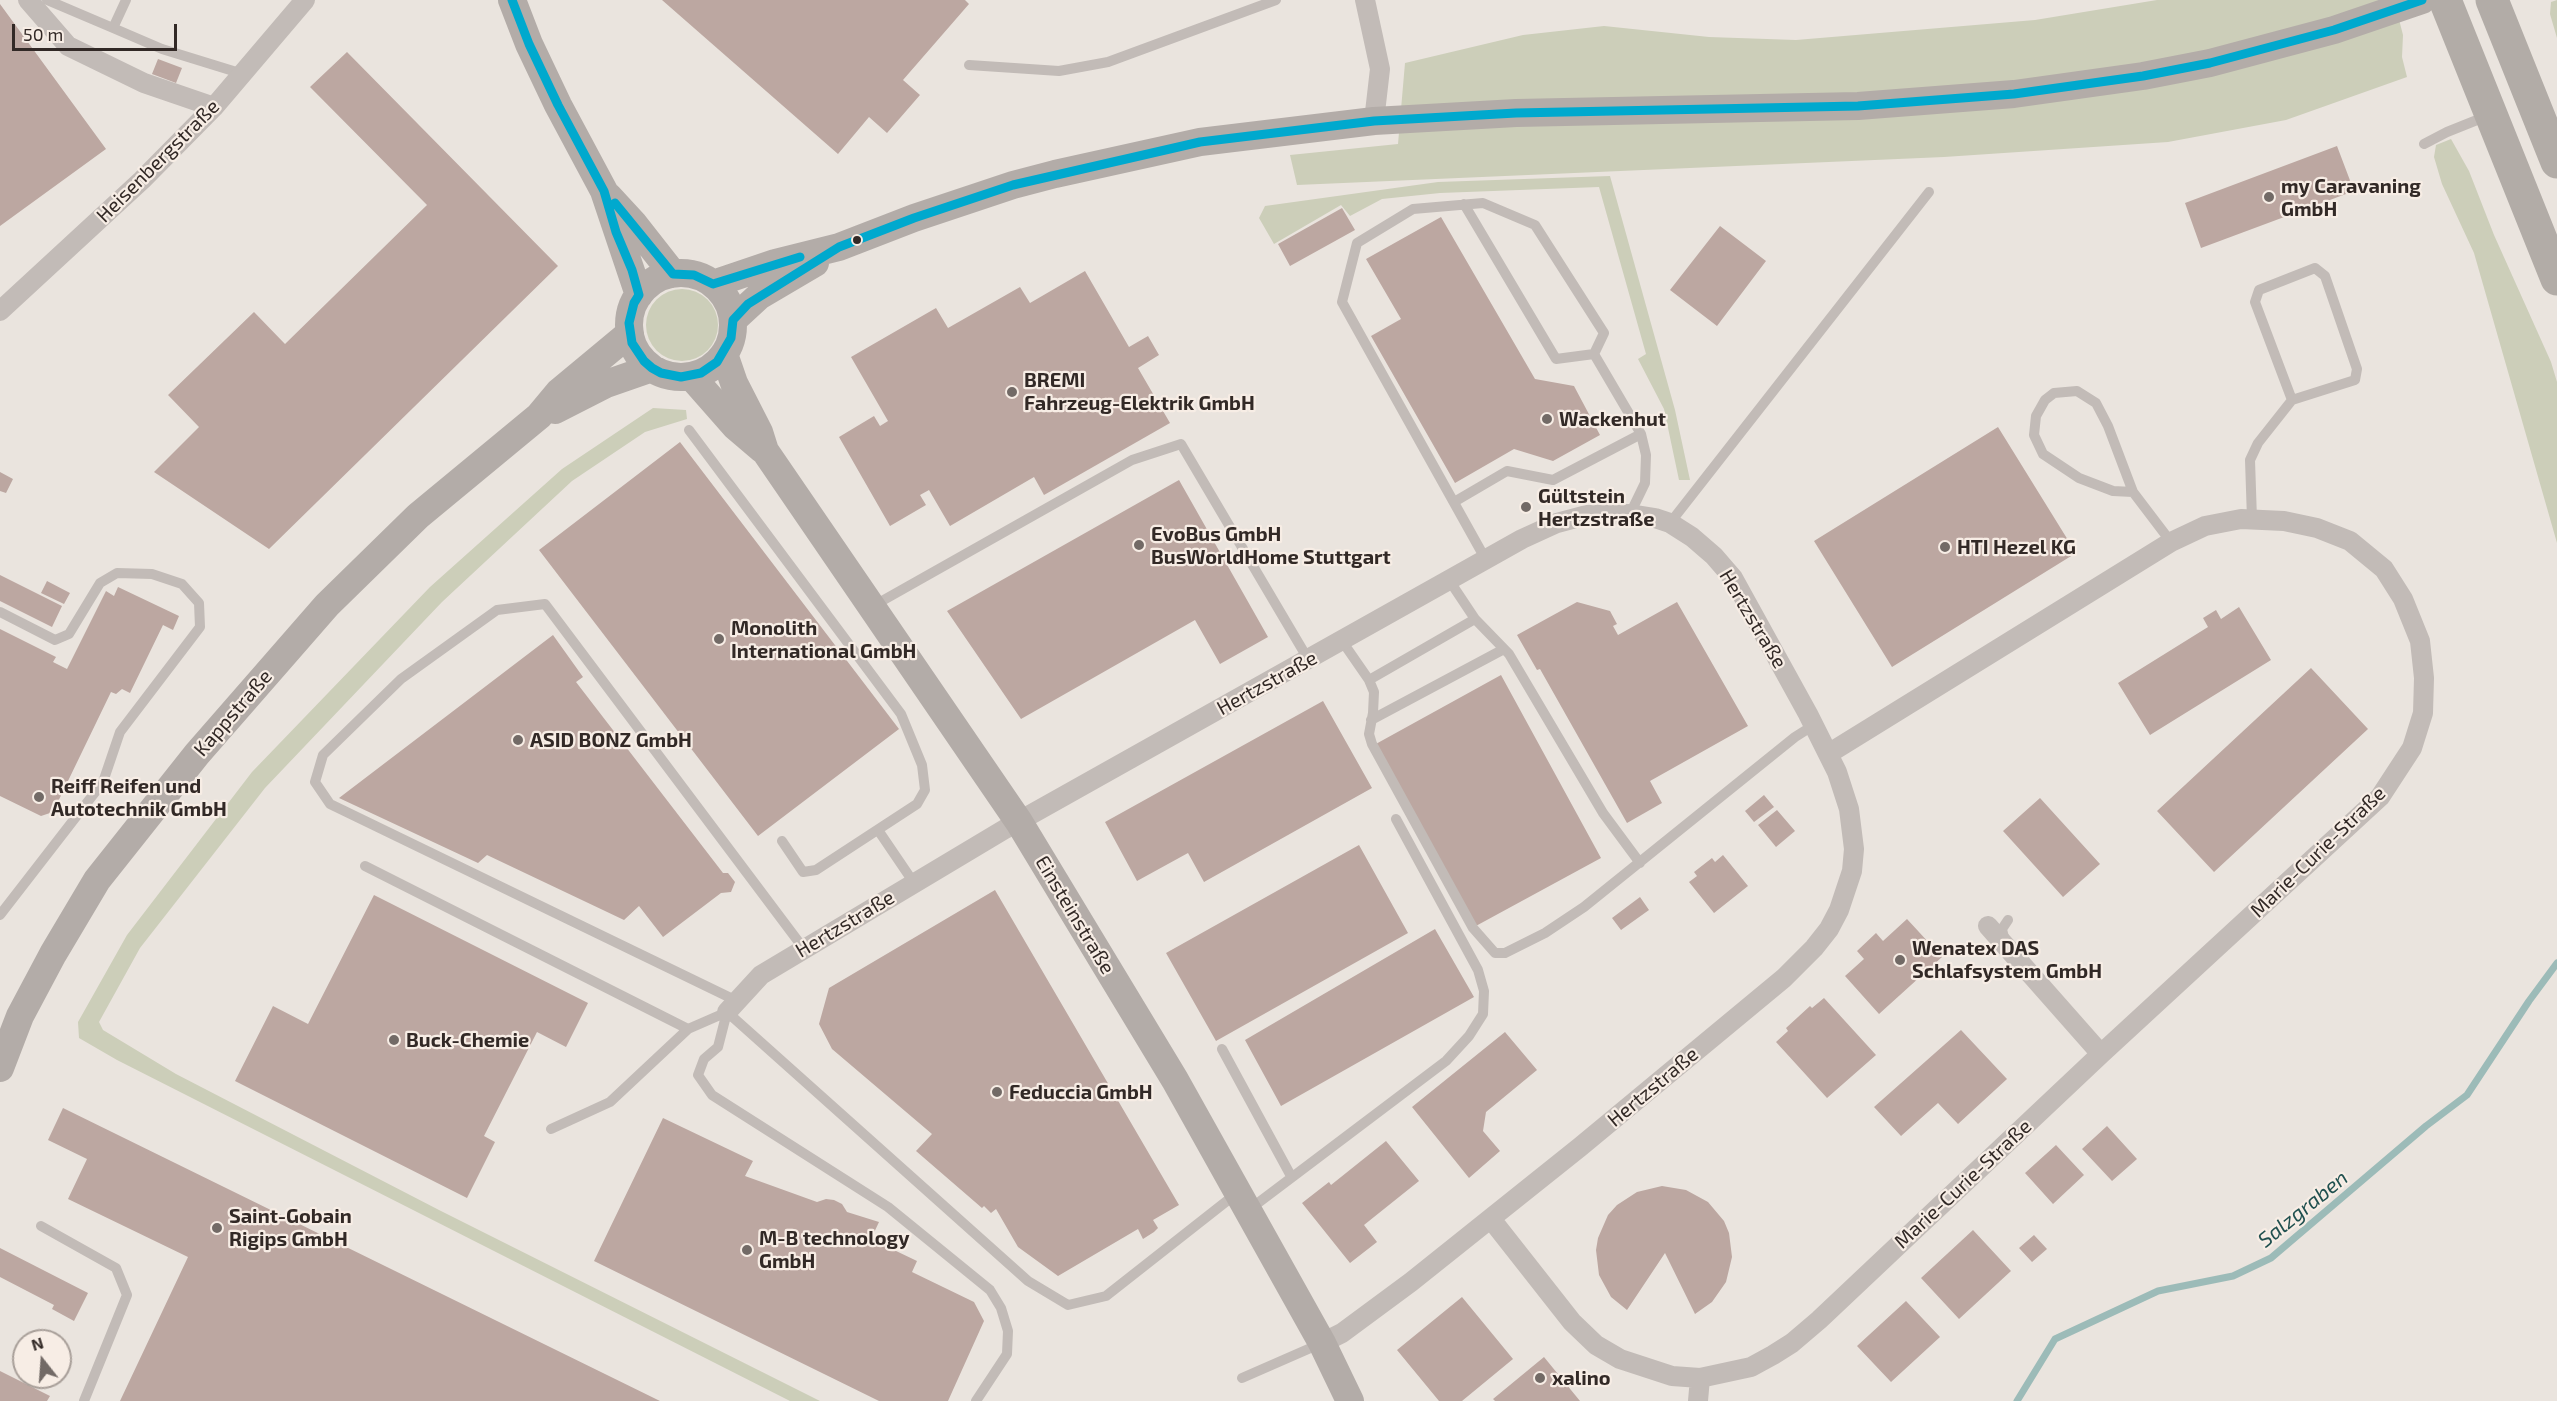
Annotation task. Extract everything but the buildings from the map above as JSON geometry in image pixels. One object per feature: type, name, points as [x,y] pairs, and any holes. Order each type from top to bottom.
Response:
[{"type":"highway","points":[[2492,0],[2557,162]]},
{"type":"highway","points":[[2439,4],[2493,114],[2557,279]]},
{"type":"street","points":[[28,0],[68,46],[144,83],[214,107]]},
{"type":"street","name":"Heisenbergstraße","points":[[0,311],[141,180],[214,107],[305,0]]},
{"type":"street","points":[[512,0],[529,44],[558,105],[604,191],[639,295]]},
{"type":"street","points":[[1365,0],[1380,69],[1374,121]]},
{"type":"street","points":[[713,284],[776,263],[839,247],[940,209],[1055,174],[1200,142],[1374,121],[1516,113],[1858,106],[2014,94],[2143,76],[2210,63],[2439,4]]},
{"type":"street","points":[[604,191],[633,223],[673,274]]},
{"type":"street","points":[[733,320],[759,296],[839,247]]},
{"type":"street","points":[[673,274],[694,274],[713,284],[727,300],[733,320],[731,338],[724,354],[710,368],[691,376],[671,376],[652,368],[637,353],[630,333],[630,313],[639,295],[654,281],[673,274]]},
{"type":"street","name":"Kappstraße","points":[[0,1068],[10,1010],[53,954],[97,880],[197,754],[327,605],[418,516],[539,416],[559,392],[630,333]]},
{"type":"street","name":"Einsteinstraße","points":[[724,354],[734,383],[759,432],[765,451]]},
{"type":"street","name":"Kappstraße","points":[[539,416],[606,384],[652,368]]},
{"type":"street","name":"Einsteinstraße","points":[[691,376],[735,426],[765,451],[1019,822],[1175,1080],[1322,1343],[1350,1401]]},
{"type":"street","name":"Hertzstraße","points":[[732,1006],[761,975],[914,883],[1449,580],[1557,523],[1587,515],[1630,514],[1670,523],[1714,556],[1733,578],[1828,754],[1845,791],[1853,827],[1854,849],[1846,890],[1829,929],[1815,948],[1784,978],[1491,1219],[1363,1318],[1322,1343]]},
{"type":"street","name":"Marie-Curie-Straße","points":[[1491,1219],[1572,1322],[1596,1345],[1620,1359],[1672,1376],[1700,1378],[1751,1367],[1792,1343],[2380,797],[2412,748],[2423,713],[2424,678],[2420,641],[2403,599],[2384,569],[2349,542],[2317,528],[2284,521],[2241,519],[2205,526],[2171,542],[1828,754]]},
{"type":"street","points":[[1988,926],[2101,1054]]},
{"type":"street","points":[[1698,1401],[1700,1378]]},
{"type":"lane","points":[[47,0],[162,49],[243,74]]},
{"type":"lane","points":[[113,28],[126,0]]},
{"type":"lane","points":[[969,65],[1059,70],[1108,62],[1276,0]]},
{"type":"lane","points":[[2424,144],[2447,132],[2493,114]]},
{"type":"lane","points":[[1670,523],[1929,192]]},
{"type":"lane","points":[[1486,560],[1341,302],[1357,243],[1413,209],[1482,203],[1535,225],[1604,333],[1594,354]]},
{"type":"lane","points":[[1464,204],[1556,359],[1594,354]]},
{"type":"lane","points":[[2252,519],[2250,460],[2258,443],[2292,400],[2355,380],[2357,369],[2325,276],[2315,268],[2259,290],[2255,302],[2292,400]]},
{"type":"lane","points":[[1594,354],[1641,434],[1647,455],[1645,483],[1630,514]]},
{"type":"lane","points":[[2133,492],[2113,491],[2079,478],[2043,454],[2034,435],[2036,416],[2045,400],[2054,393],[2077,392],[2096,403],[2108,426],[2133,492],[2171,542]]},
{"type":"lane","points":[[689,430],[905,723],[922,765],[924,790],[917,804],[816,870],[803,872],[782,842]]},
{"type":"lane","points":[[1454,501],[1507,471],[1553,480],[1641,434]]},
{"type":"lane","points":[[873,606],[1132,460],[1181,444],[1308,659]]},
{"type":"lane","points":[[0,612],[56,640],[69,634],[100,583],[117,573],[152,574],[182,584],[199,603],[200,627],[120,732],[103,782],[0,915]]},
{"type":"lane","points":[[1449,580],[1475,619],[1504,649],[1603,813],[1640,863]]},
{"type":"lane","points":[[804,949],[545,604],[497,610],[401,679],[323,755],[315,782],[330,804],[732,1006],[1028,1281],[1068,1305],[1106,1296],[1242,1202],[1291,1176],[1446,1061],[1469,1036],[1483,1014],[1484,991],[1478,970],[1396,819]]},
{"type":"lane","points":[[1369,680],[1475,619]]},
{"type":"lane","points":[[1342,641],[1369,680],[1374,692],[1369,734],[1372,744],[1473,928],[1495,953],[1505,953],[1545,933],[1584,907],[1795,737],[1814,725]]},
{"type":"lane","points":[[1371,720],[1504,649]]},
{"type":"lane","points":[[878,830],[914,883]]},
{"type":"lane","points":[[365,866],[688,1029]]},
{"type":"lane","points":[[2006,947],[2002,929],[2008,920]]},
{"type":"lane","points":[[551,1129],[610,1102],[688,1029],[732,1006]]},
{"type":"lane","points":[[732,1006],[718,1047],[704,1059],[698,1075],[712,1095],[888,1207],[990,1290],[1001,1308],[1008,1331],[1007,1354],[976,1401]]},
{"type":"lane","points":[[1222,1049],[1291,1176]]},
{"type":"lane","points":[[41,1226],[116,1268],[127,1295],[84,1401]]},
{"type":"lane","points":[[1242,1378],[1322,1343]]},
{"type":"green space","points":[[2157,0],[2394,0],[2403,35],[2402,57],[2407,77],[2286,120],[2168,142],[1944,157],[1297,185],[1290,155],[1398,144],[1405,63],[1523,35],[1604,26],[1709,37],[1796,40],[2035,20]]},
{"type":"green space","points":[[2557,0],[2557,38],[2550,14],[2551,2]]},
{"type":"green space","points":[[2451,139],[2469,171],[2494,235],[2551,362],[2557,382],[2557,543],[2474,253],[2442,184],[2434,157],[2436,145]]},
{"type":"green space","points":[[1610,176],[1675,410],[1690,480],[1679,480],[1664,409],[1638,359],[1646,354],[1599,187],[1440,193],[1382,199],[1350,216],[1341,205],[1274,244],[1259,218],[1265,206],[1438,182]]},
{"type":"green space","points":[[682,289],[702,295],[712,305],[718,325],[712,345],[702,355],[682,361],[662,355],[652,345],[646,325],[652,305],[662,295]]},
{"type":"green space","points":[[653,408],[686,410],[687,419],[645,432],[572,481],[442,602],[265,788],[140,948],[99,1022],[103,1030],[176,1074],[439,1210],[820,1401],[790,1401],[117,1060],[79,1038],[78,1022],[127,935],[252,772],[430,587],[562,469]]},
{"type":"waterway","name":"Salzgraben","points":[[2017,1401],[2055,1339],[2158,1291],[2233,1276],[2271,1258],[2426,1126],[2467,1095],[2557,963]]},
{"type":"transit line","points":[[512,0],[529,44],[558,105],[604,191],[616,232],[632,270],[639,295],[634,303],[629,323],[632,343],[644,361],[652,368],[661,373],[681,377],[701,373],[717,362],[731,338],[733,320],[748,304],[839,247],[914,218],[1013,185],[1200,142],[1374,121],[1516,113],[1858,106],[2014,94],[2143,76],[2210,63],[2334,30],[2422,0]]},
{"type":"transit line","points":[[615,203],[673,274],[694,275],[713,284],[800,257]]},
{"type":"place","name":"my Caravaning GmbH","points":[[2269,197]]},
{"type":"place","name":"BREMI Fahrzeug-Elektrik GmbH","points":[[1012,392]]},
{"type":"place","name":"Wackenhut","points":[[1547,419]]},
{"type":"place","name":"Gültstein Hertzstraße","points":[[1526,507]]},
{"type":"place","name":"EvoBus GmbH BusWorldHome Stuttgart","points":[[1139,545]]},
{"type":"place","name":"HTI Hezel KG","points":[[1945,547]]},
{"type":"place","name":"Monolith International GmbH","points":[[719,639]]},
{"type":"place","name":"ASID BONZ GmbH","points":[[518,740]]},
{"type":"place","name":"Reiff Reifen und Autotechnik GmbH","points":[[39,797]]},
{"type":"place","name":"Wenatex DAS Schlafsystem GmbH","points":[[1900,960]]},
{"type":"place","name":"Buck-Chemie","points":[[394,1040]]},
{"type":"place","name":"Feduccia GmbH","points":[[997,1092]]},
{"type":"place","name":"Saint-Gobain Rigips GmbH","points":[[217,1228]]},
{"type":"place","name":"M-B technology GmbH","points":[[747,1250]]},
{"type":"place","name":"xalino","points":[[1540,1378]]}]
